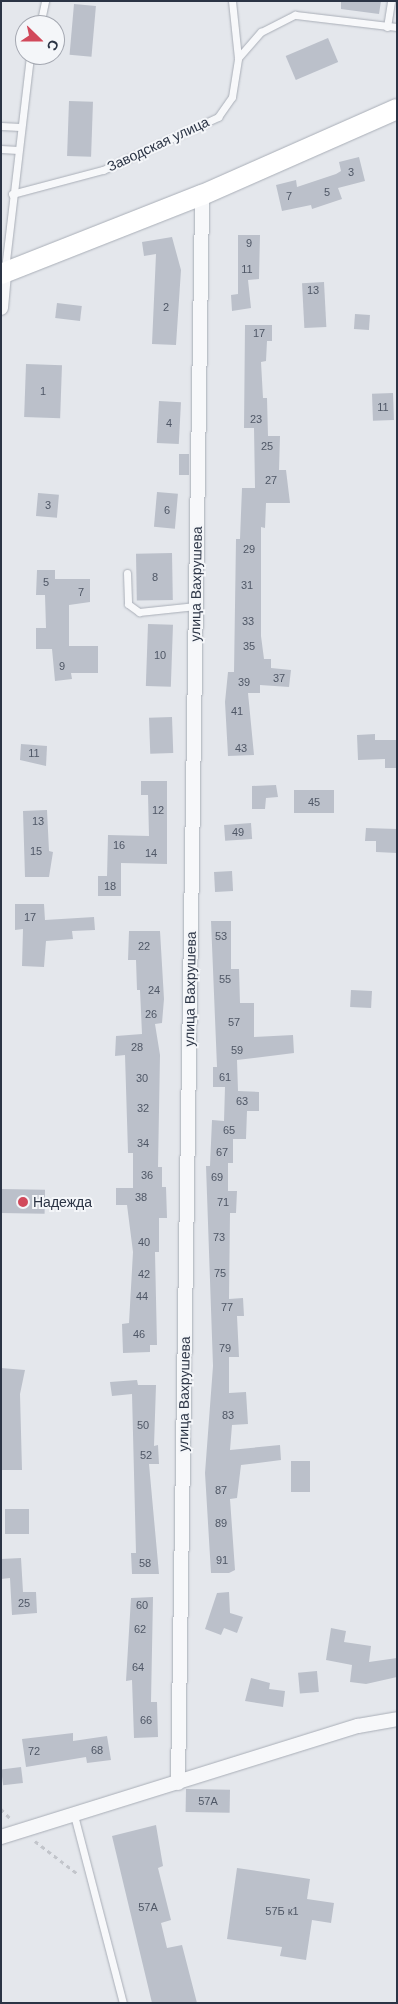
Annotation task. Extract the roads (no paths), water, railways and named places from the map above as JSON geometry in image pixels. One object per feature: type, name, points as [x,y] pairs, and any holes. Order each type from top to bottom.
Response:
[{"type":"street","points":[[1,308],[3,274],[202,195],[397,109]]},
{"type":"street","name":"улица Вахрушева","points":[[178,1783],[202,195]]},
{"type":"street","points":[[1,1837],[23,1832],[358,1726],[397,1719]]},
{"type":"lane","points":[[36,1],[45,3]]},
{"type":"lane","name":"Заводская улица","points":[[12,194],[103,170],[218,117],[232,97],[238,58],[232,1]]},
{"type":"lane","points":[[387,27],[390,1]]},
{"type":"lane","points":[[238,58],[261,32],[294,14],[397,27]]},
{"type":"lane","points":[[3,274],[29,65]]},
{"type":"lane","points":[[1,126],[20,127]]},
{"type":"lane","points":[[1,149],[18,150]]},
{"type":"lane","points":[[127,573],[128,604],[139,612],[196,606]]},
{"type":"lane","points":[[74,1815],[123,2003]]},
{"type":"place","name":"Надежда","points":[[23,1202]]}]
